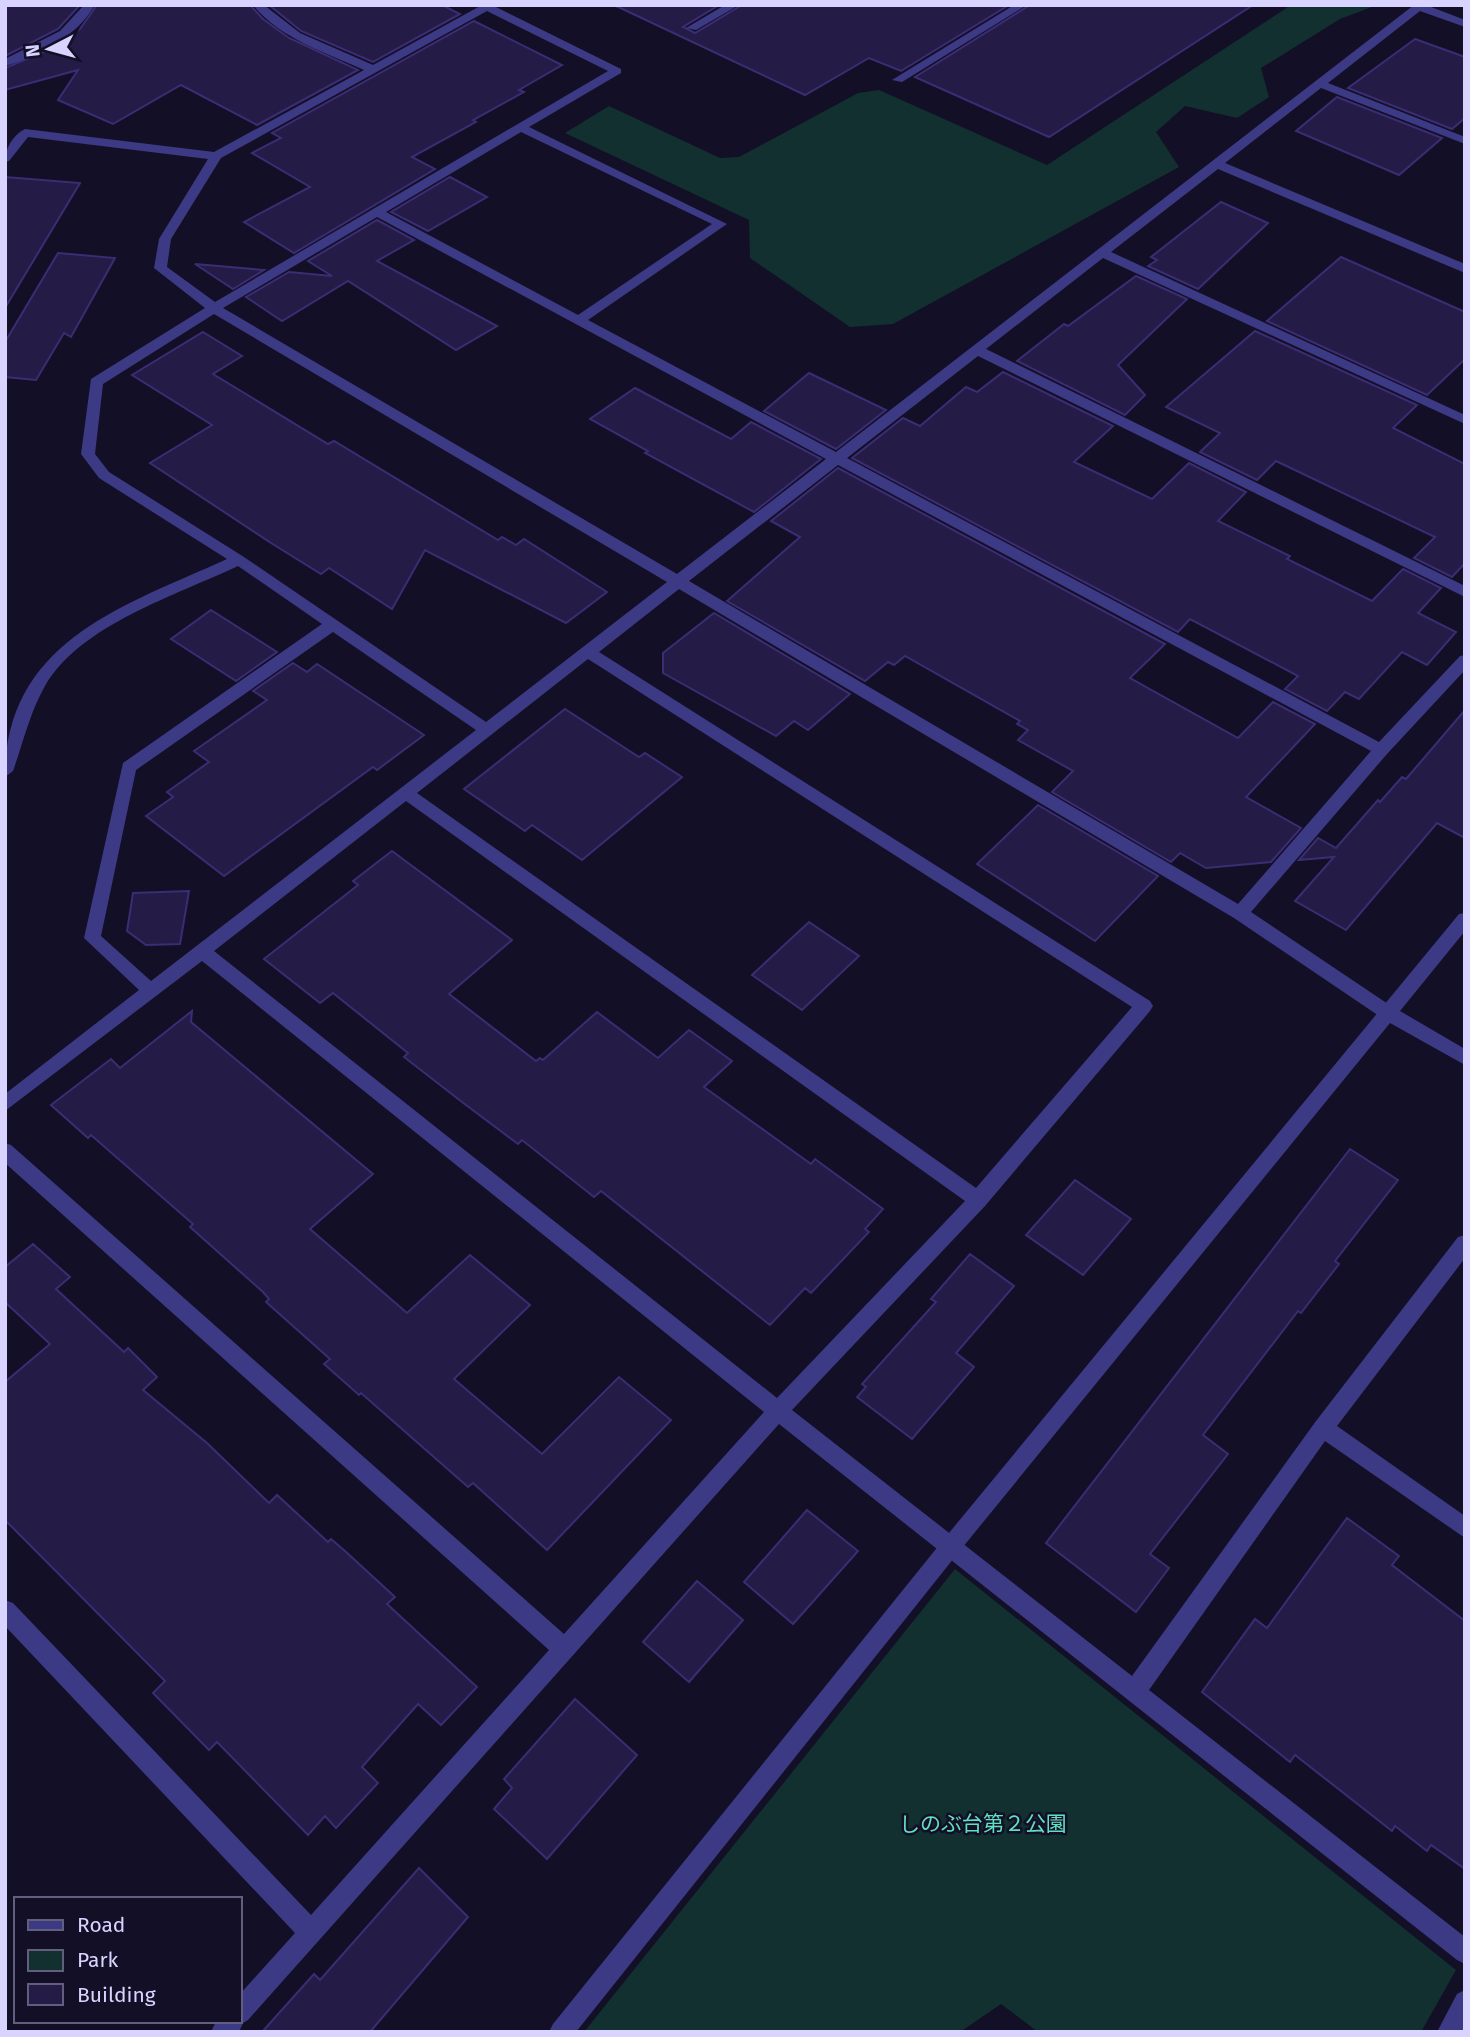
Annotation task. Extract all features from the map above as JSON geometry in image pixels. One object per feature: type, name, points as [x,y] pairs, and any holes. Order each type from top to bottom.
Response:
[{"type":"street","points":[[5,63],[64,35],[85,15],[90,5]]},
{"type":"street","points":[[258,5],[268,17],[288,30],[374,71]]},
{"type":"street","points":[[692,28],[734,5]]},
{"type":"street","points":[[898,80],[1022,5]]},
{"type":"street","points":[[5,1104],[1420,6],[1465,24]]},
{"type":"street","points":[[487,730],[239,560],[104,475],[88,454],[96,382],[214,308],[617,71],[487,7],[216,156],[165,239],[160,268],[214,308],[1240,913],[1388,1013],[1465,1058]]},
{"type":"street","points":[[1320,84],[1465,141]]},
{"type":"street","points":[[521,128],[721,224],[579,320]]},
{"type":"street","points":[[5,158],[25,133],[216,156]]},
{"type":"street","points":[[1217,164],[1465,270]]},
{"type":"street","points":[[378,213],[1381,750]]},
{"type":"street","points":[[1102,253],[1465,420]]},
{"type":"street","points":[[976,350],[1465,592]]},
{"type":"street","points":[[5,771],[22,720],[46,671],[70,648],[100,626],[239,560]]},
{"type":"street","points":[[151,991],[92,937],[129,767],[333,624]]},
{"type":"street","points":[[242,2010],[778,1411],[978,1200],[1144,1006],[588,652]]},
{"type":"street","points":[[1240,913],[1381,750],[1465,660]]},
{"type":"street","points":[[405,793],[978,1200]]},
{"type":"street","points":[[561,2032],[951,1546],[1465,919]]},
{"type":"street","points":[[202,951],[778,1411],[1465,1952]]},
{"type":"street","points":[[5,1151],[564,1649]]},
{"type":"street","points":[[1135,1691],[1323,1429],[1465,1243]]},
{"type":"street","points":[[1323,1429],[1465,1528]]},
{"type":"street","points":[[5,1610],[310,1931]]},
{"type":"street","points":[[1449,2032],[1465,2002]]},
{"type":"green space","points":[[1291,5],[1377,5],[1340,19],[1261,68],[1269,97],[1237,118],[1185,106],[1156,132],[1179,167],[893,324],[850,327],[750,258],[749,220],[565,133],[609,106],[720,158],[739,157],[858,93],[879,90],[1047,165]]},
{"type":"green space","name":"しのぶ台第２公園","points":[[955,1569],[1456,1970],[1421,2032],[1038,2032],[1001,2004],[960,2032],[584,2032]]},
{"type":"building","points":[[5,5],[80,5],[58,29],[5,56]]},
{"type":"building","points":[[97,5],[250,5],[263,19],[289,38],[358,70],[257,125],[181,85],[113,124],[58,100],[78,70],[5,90],[5,68],[58,46],[80,29]]},
{"type":"building","points":[[269,5],[442,5],[460,14],[373,62],[301,31]]},
{"type":"building","points":[[614,5],[719,5],[683,27],[695,33],[742,5],[1009,5],[901,71],[869,58],[805,95]]},
{"type":"building","points":[[1030,5],[1253,5],[1049,137],[915,77]]},
{"type":"building","points":[[474,21],[562,65],[519,90],[524,92],[473,120],[476,122],[412,157],[435,169],[294,253],[244,222],[310,187],[252,153],[281,138],[272,133]]},
{"type":"building","points":[[1415,39],[1465,57],[1465,118],[1452,129],[1348,88]]},
{"type":"building","points":[[1337,97],[1442,138],[1399,175],[1296,131]]},
{"type":"building","points":[[5,177],[80,183],[5,308]]},
{"type":"building","points":[[450,177],[487,197],[428,231],[391,212]]},
{"type":"building","points":[[1221,202],[1268,223],[1198,289],[1148,266],[1157,260],[1151,257]]},
{"type":"building","points":[[377,220],[414,240],[377,261],[497,326],[456,350],[348,281],[282,321],[246,297],[289,272],[332,276],[308,261]]},
{"type":"building","points":[[58,253],[115,258],[71,337],[64,333],[36,380],[5,377],[5,342]]},
{"type":"building","points":[[1341,257],[1465,312],[1465,359],[1427,395],[1267,321]]},
{"type":"building","points":[[195,264],[264,270],[233,289]]},
{"type":"building","points":[[1136,276],[1187,299],[1118,365],[1145,395],[1125,415],[1017,361],[1064,324],[1068,326]]},
{"type":"building","points":[[1255,331],[1417,405],[1393,428],[1465,464],[1465,563],[1452,577],[1414,558],[1435,537],[1276,461],[1257,480],[1200,452],[1220,433],[1166,407]]},
{"type":"building","points":[[203,332],[242,356],[213,374],[328,444],[334,441],[498,540],[502,537],[516,545],[524,539],[607,592],[566,623],[425,550],[392,609],[329,568],[321,574],[271,543],[150,463],[212,425],[132,375]]},
{"type":"building","points":[[1003,372],[1113,426],[1074,462],[1152,499],[1189,463],[1246,492],[1218,521],[1290,556],[1287,559],[1372,601],[1403,569],[1441,588],[1418,613],[1456,632],[1427,665],[1402,652],[1359,699],[1345,692],[1327,711],[1285,689],[1298,676],[1190,619],[1178,632],[852,458],[903,418],[920,426],[966,387],[977,392]]},
{"type":"building","points":[[809,373],[886,410],[836,449],[764,411]]},
{"type":"building","points":[[635,388],[731,439],[751,422],[821,459],[754,512],[645,453],[648,451],[590,419]]},
{"type":"building","points":[[838,468],[1165,644],[1130,678],[1238,738],[1273,702],[1315,724],[1246,797],[1301,828],[1271,862],[1206,868],[1180,853],[1171,862],[1052,792],[1073,771],[1018,740],[1028,730],[1017,724],[1020,721],[905,656],[894,665],[888,662],[865,681],[727,601],[800,537],[771,521]]},
{"type":"building","points":[[211,610],[277,652],[236,681],[171,639]]},
{"type":"building","points":[[714,613],[850,694],[808,730],[794,721],[776,736],[663,673],[663,653]]},
{"type":"building","points":[[293,663],[307,672],[317,664],[424,735],[377,770],[373,767],[224,876],[146,816],[173,797],[167,792],[209,762],[194,751],[267,700],[253,691]]},
{"type":"building","points":[[565,709],[639,757],[645,753],[682,777],[582,860],[532,825],[525,831],[464,789]]},
{"type":"building","points":[[1465,710],[1465,838],[1437,823],[1346,930],[1295,901],[1334,857],[1299,860],[1318,838],[1336,848],[1378,800],[1380,802],[1402,777],[1406,779]]},
{"type":"building","points":[[1038,805],[1158,876],[1095,941],[977,864]]},
{"type":"building","points":[[392,851],[512,940],[449,994],[536,1061],[540,1058],[543,1060],[597,1012],[658,1058],[689,1030],[732,1061],[704,1087],[811,1164],[815,1159],[883,1209],[865,1229],[869,1232],[811,1293],[805,1288],[770,1325],[601,1191],[594,1197],[522,1140],[518,1144],[462,1102],[404,1057],[408,1053],[333,993],[320,1003],[264,959],[358,885],[353,881]]},
{"type":"building","points":[[189,891],[180,944],[146,945],[127,931],[133,893]]},
{"type":"building","points":[[809,922],[859,956],[802,1010],[752,975]]},
{"type":"building","points":[[192,1011],[191,1022],[373,1174],[310,1229],[407,1313],[470,1255],[530,1305],[454,1379],[542,1454],[619,1377],[671,1420],[547,1550],[473,1483],[468,1487],[324,1364],[330,1359],[266,1302],[269,1299],[263,1292],[190,1227],[193,1224],[91,1135],[88,1138],[51,1105],[111,1059],[120,1068]]},
{"type":"building","points":[[1350,1149],[1398,1180],[1335,1261],[1339,1264],[1301,1313],[1298,1311],[1203,1435],[1228,1454],[1150,1554],[1169,1568],[1136,1612],[1046,1543]]},
{"type":"building","points":[[1075,1180],[1131,1219],[1083,1275],[1026,1235]]},
{"type":"building","points":[[33,1244],[70,1277],[56,1289],[124,1352],[128,1348],[157,1377],[143,1390],[207,1443],[269,1503],[277,1495],[328,1542],[331,1539],[345,1551],[395,1597],[387,1604],[477,1687],[441,1725],[418,1704],[362,1767],[378,1783],[336,1828],[325,1816],[308,1835],[217,1742],[209,1750],[153,1693],[165,1681],[5,1520],[5,1382],[50,1344],[5,1302],[5,1267]]},
{"type":"building","points":[[970,1254],[1014,1286],[956,1353],[974,1367],[912,1439],[857,1397],[866,1387],[862,1384],[936,1302],[931,1299]]},
{"type":"building","points":[[807,1510],[858,1551],[793,1624],[744,1582]]},
{"type":"building","points":[[1347,1518],[1399,1556],[1392,1565],[1465,1621],[1465,1869],[1431,1845],[1427,1851],[1395,1826],[1392,1831],[1295,1755],[1290,1762],[1202,1692],[1255,1619],[1267,1628]]},
{"type":"building","points":[[697,1581],[743,1620],[689,1682],[643,1642]]},
{"type":"building","points":[[575,1699],[637,1755],[547,1859],[494,1809],[512,1788],[504,1779]]},
{"type":"building","points":[[419,1868],[468,1917],[370,2032],[262,2032],[314,1974],[320,1980]]}]
